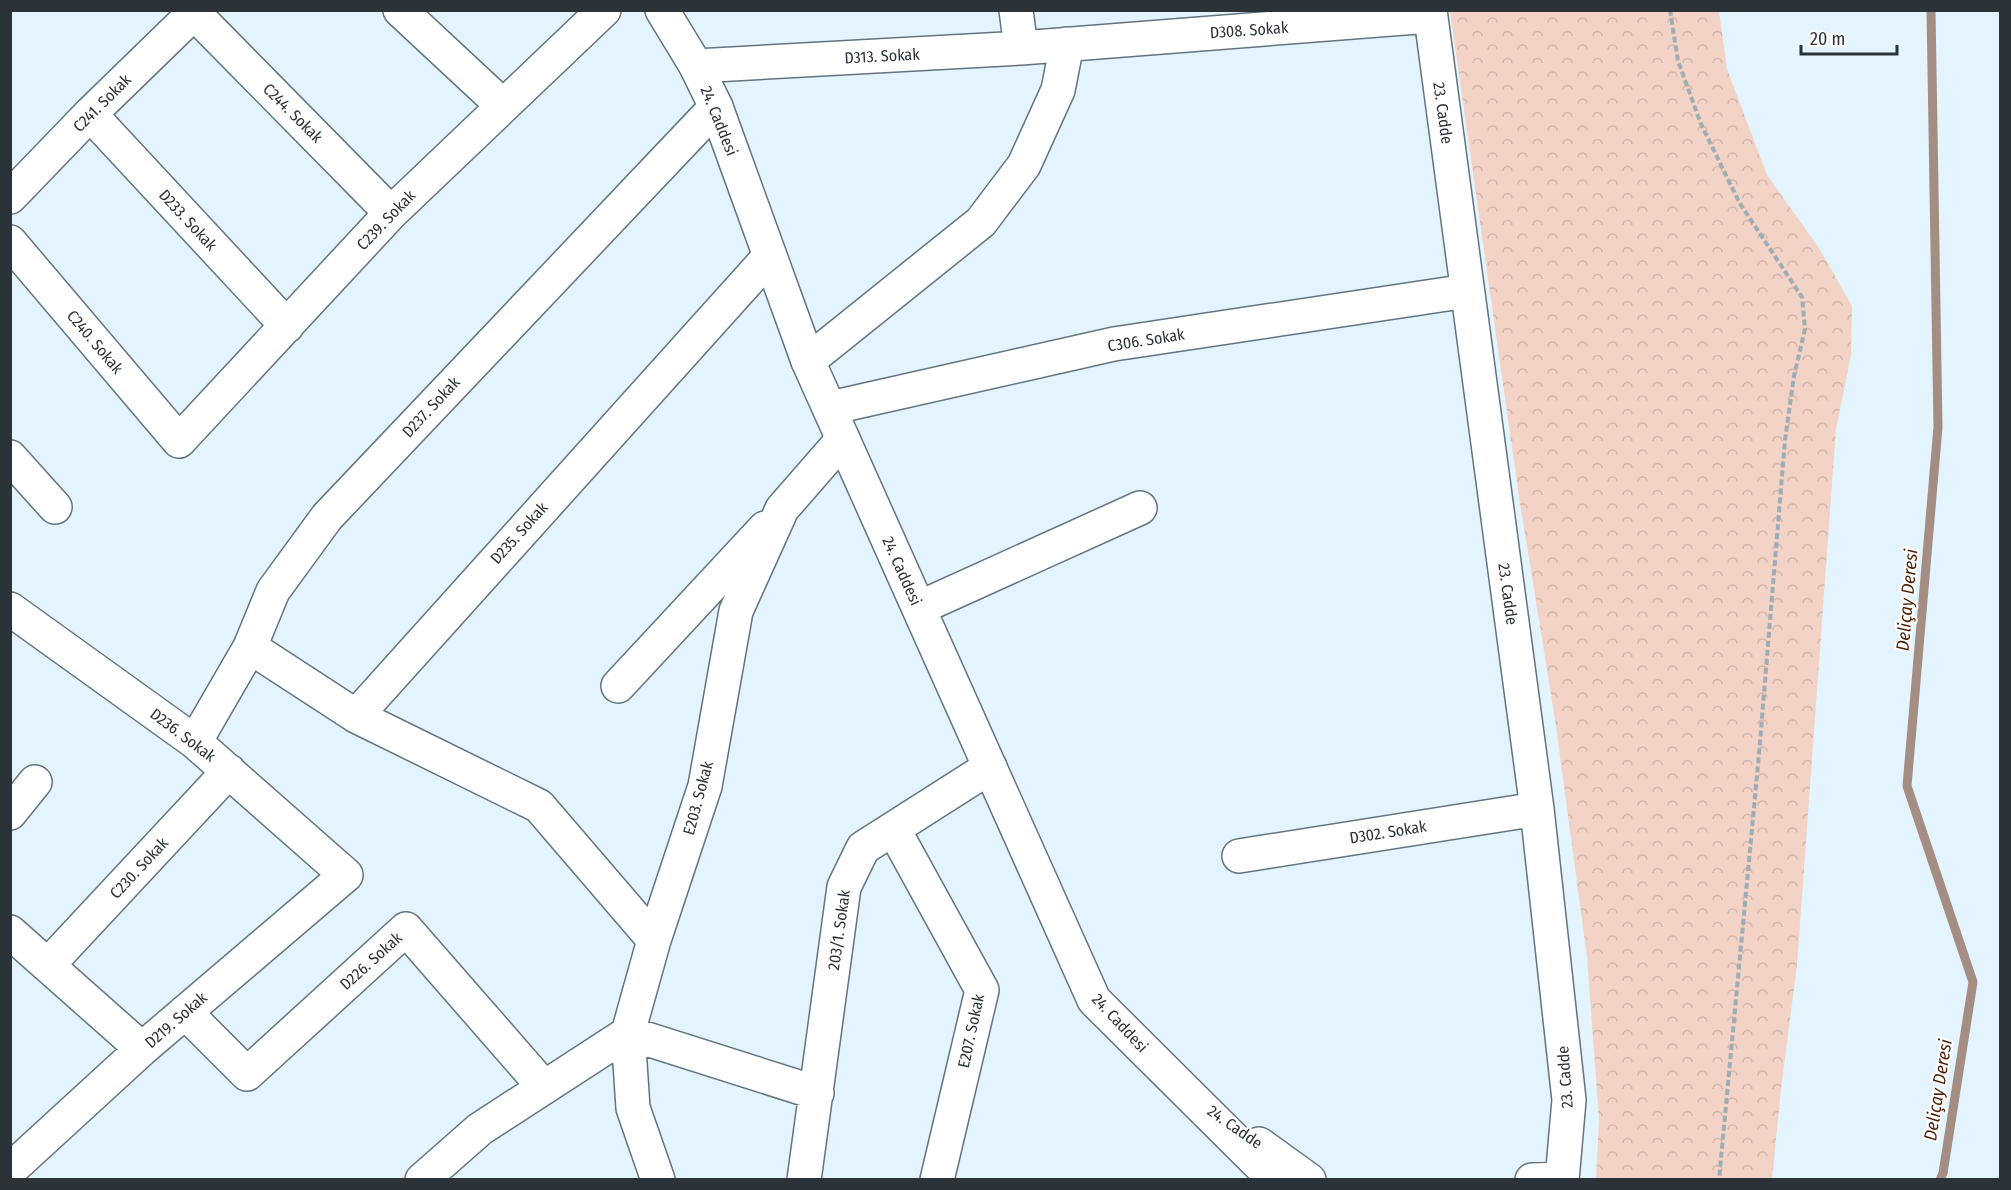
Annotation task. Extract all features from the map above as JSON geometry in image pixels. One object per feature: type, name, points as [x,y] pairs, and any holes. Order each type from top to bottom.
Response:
[{"type":"street","points":[[400,10],[502,105]]},
{"type":"street","name":"C239. Sokak","points":[[179,441],[391,213],[604,10]]},
{"type":"street","name":"24. Caddesi","points":[[662,10],[696,66],[716,107],[808,361],[1094,1000],[1195,1099]]},
{"type":"street","points":[[1016,10],[1021,48]]},
{"type":"street","name":"C241. Sokak","points":[[10,197],[90,114],[195,12]]},
{"type":"street","name":"C244. Sokak","points":[[195,12],[391,213]]},
{"type":"street","name":"D308. Sokak","points":[[1067,44],[1179,23],[1430,13]]},
{"type":"street","name":"23. Cadde","points":[[1430,13],[1537,809],[1569,1100],[1562,1179]]},
{"type":"street","points":[[808,361],[981,222],[1024,165],[1058,90],[1067,44]]},
{"type":"street","name":"D313. Sokak","points":[[696,66],[1067,44]]},
{"type":"street","name":"D237. Sokak","points":[[195,742],[250,647],[273,591],[327,517],[716,107]]},
{"type":"street","name":"D233. Sokak","points":[[90,114],[287,326]]},
{"type":"street","name":"C240. Sokak","points":[[10,242],[179,441]]},
{"type":"street","name":"D235. Sokak","points":[[356,716],[769,257]]},
{"type":"street","name":"C306. Sokak","points":[[830,408],[1114,344],[1467,291]]},
{"type":"street","name":"E203. Sokak","points":[[658,1179],[633,1108],[628,1033],[654,940],[705,786],[736,610],[782,510],[843,439]]},
{"type":"street","points":[[10,457],[55,507]]},
{"type":"street","points":[[919,609],[1140,508]]},
{"type":"street","points":[[618,686],[782,510]]},
{"type":"street","name":"D236. Sokak","points":[[10,609],[195,742],[346,875]]},
{"type":"street","points":[[250,647],[356,716],[539,806],[654,940]]},
{"type":"street","name":"203/1. Sokak","points":[[804,1179],[844,886],[863,848],[990,767]]},
{"type":"street","name":"C230. Sokak","points":[[48,964],[230,771]]},
{"type":"street","points":[[10,813],[35,783]]},
{"type":"street","name":"D302. Sokak","points":[[1239,856],[1537,809]]},
{"type":"street","name":"E207. Sokak","points":[[894,830],[982,990],[938,1179]]},
{"type":"street","name":"D219. Sokak","points":[[10,1170],[142,1049],[346,875]]},
{"type":"street","name":"D226. Sokak","points":[[185,1012],[247,1074],[406,929],[543,1086]]},
{"type":"street","points":[[10,932],[142,1049]]},
{"type":"street","points":[[422,1179],[480,1129],[628,1033],[817,1093]]},
{"type":"street","name":"24. Cadde","points":[[1195,1099],[1275,1179]]},
{"type":"street","name":"24. Cadde","points":[[1195,1099],[1309,1179]]},
{"type":"street","points":[[1532,1179],[1562,1179]]},
{"type":"path","points":[[1670,10],[1677,61],[1701,124],[1739,202],[1802,297],[1805,329],[1794,376],[1785,440],[1758,766],[1719,1179]]},
{"type":"green space","points":[[1450,11],[1719,11],[1727,69],[1767,175],[1819,248],[1852,306],[1851,355],[1836,429],[1797,965],[1772,1179],[1596,1179],[1599,1119],[1587,957],[1555,719],[1519,497]]},
{"type":"waterway","name":"Deliçay Deresi","points":[[1931,10],[1938,427],[1907,786],[1973,982],[1943,1173],[1940,1180]]}]
